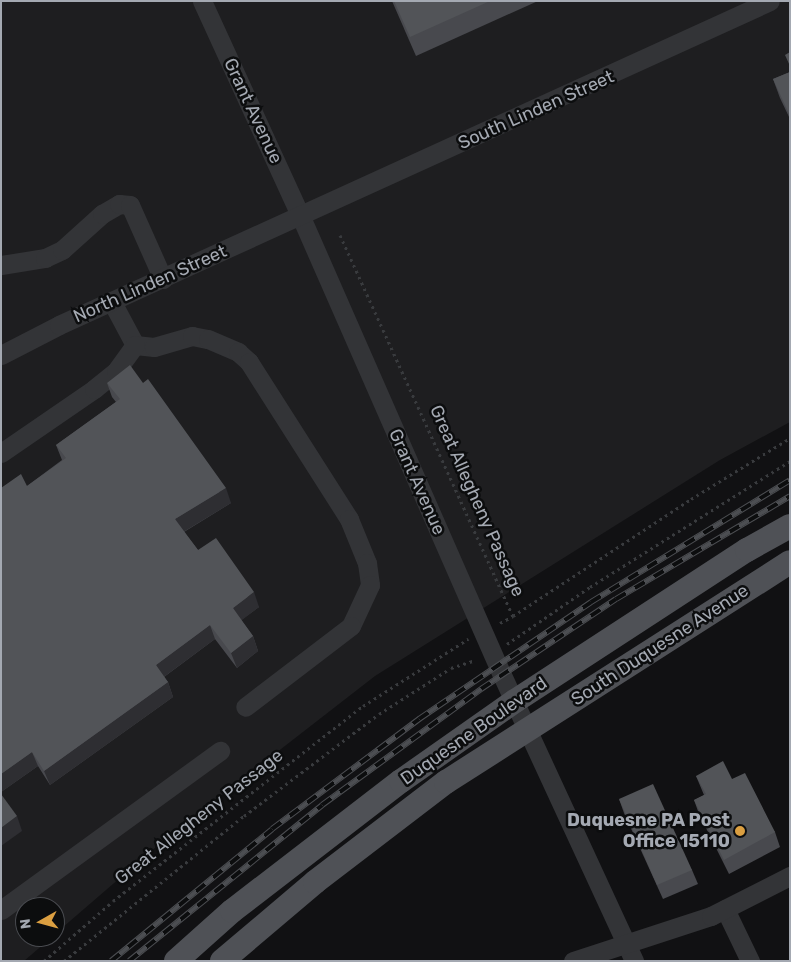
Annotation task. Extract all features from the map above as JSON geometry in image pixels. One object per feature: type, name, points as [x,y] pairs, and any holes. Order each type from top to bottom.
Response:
[{"type":"main road","name":"Duquesne Boulevard","points":[[176,961],[232,911],[393,787],[515,701],[747,550],[790,526]]},
{"type":"main road","name":"South Duquesne Avenue","points":[[528,728],[790,562]]},
{"type":"main road","name":"Duquesne Boulevard","points":[[222,961],[315,882],[446,782],[528,728]]},
{"type":"street","name":"Grant Avenue","points":[[202,1],[301,217],[493,654],[634,961]]},
{"type":"street","name":"South Linden Street","points":[[301,217],[770,1]]},
{"type":"street","points":[[1,265],[45,258],[62,250],[102,214],[119,204],[130,205],[163,279]]},
{"type":"street","name":"North Linden Street","points":[[1,355],[112,302],[301,217]]},
{"type":"street","points":[[112,302],[135,345]]},
{"type":"street","points":[[135,345],[154,347],[192,336],[208,339],[238,352],[249,362],[328,483],[349,519],[367,563],[370,585],[351,626],[245,707]]},
{"type":"street","points":[[1,453],[94,389],[116,371],[135,345]]},
{"type":"street","points":[[1,910],[220,751]]},
{"type":"street","points":[[573,961],[625,941],[725,909],[790,876]]},
{"type":"street","points":[[725,909],[750,961]]},
{"type":"path","name":"Great Allegheny Passage","points":[[340,236],[512,616],[690,498],[790,438]]},
{"type":"path","points":[[64,961],[244,816],[379,714],[451,668],[493,654],[590,586],[790,461]]},
{"type":"path","name":"Great Allegheny Passage","points":[[44,961],[113,901],[363,706],[449,649]]},
{"type":"shaded area","points":[[1,1],[790,1],[790,422],[720,460],[375,676],[164,840],[65,925],[65,897],[15,897],[15,947],[40,947],[24,961],[1,961]]},
{"type":"building","points":[[394,1],[490,1],[410,37]]},
{"type":"building","points":[[790,52],[790,66],[785,55]]},
{"type":"building","points":[[790,72],[790,116],[773,79]]},
{"type":"building","points":[[130,365],[143,383],[148,379],[226,488],[175,519],[198,550],[216,538],[254,592],[233,608],[253,636],[231,653],[210,625],[156,665],[168,682],[44,771],[32,752],[1,774],[1,488],[21,474],[27,486],[66,458],[56,445],[120,399],[107,383]]},
{"type":"building","name":"Duquesne PA Post Office 15110","points":[[723,761],[732,779],[745,773],[775,832],[724,860],[694,800],[706,794],[696,776]]},
{"type":"building","points":[[653,784],[692,870],[657,885],[619,799]]},
{"type":"building","points":[[1,794],[17,816],[1,828]]},
{"type":"railway","points":[[111,961],[272,829],[419,719],[591,602],[790,480]]},
{"type":"railway","points":[[129,961],[322,805],[481,689],[616,599],[790,496]]},
{"type":"place","name":"Duquesne PA Post Office 15110","points":[[740,831]]}]
